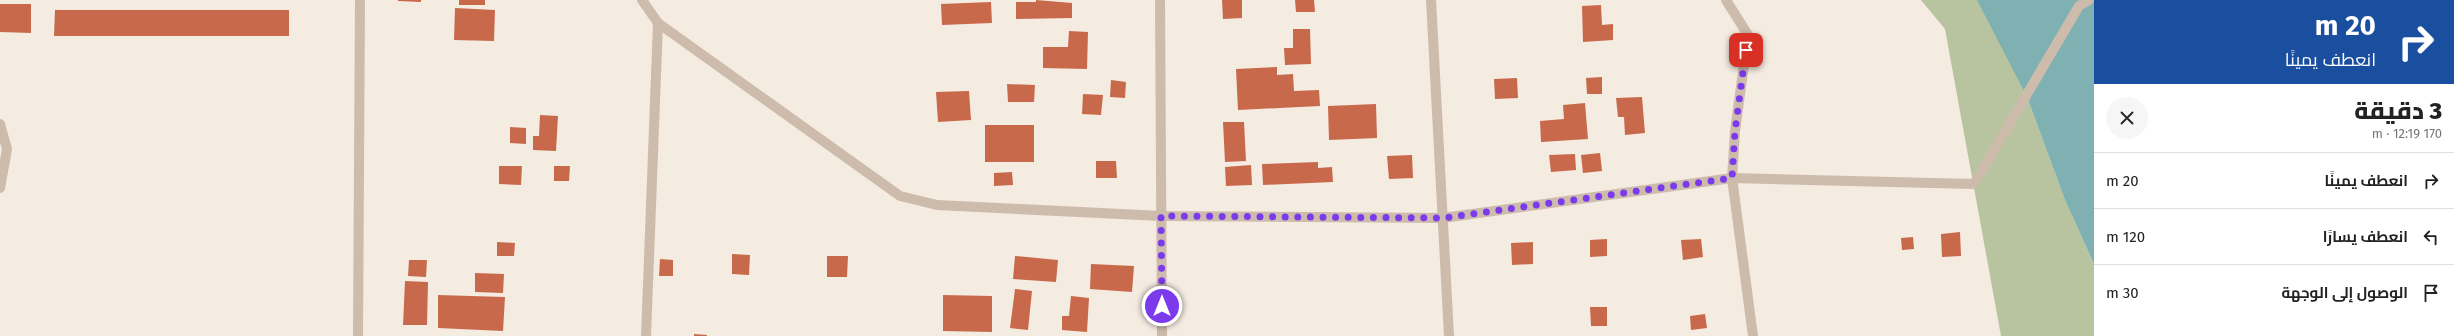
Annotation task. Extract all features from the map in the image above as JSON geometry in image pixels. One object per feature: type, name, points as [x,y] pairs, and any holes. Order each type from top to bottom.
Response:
[{"type":"street","points":[[358,336],[360,0]]},
{"type":"street","points":[[642,0],[658,23],[900,196],[937,205],[1161,216],[1443,218],[1732,178],[1974,184],[2079,6],[2089,0]]},
{"type":"street","points":[[1160,0],[1162,336]]},
{"type":"street","points":[[1431,0],[1449,336]]},
{"type":"street","points":[[1726,0],[1748,35],[1735,131],[1732,178],[1753,336]]},
{"type":"street","points":[[646,336],[658,23]]},
{"type":"street","points":[[0,124],[7,149],[0,188]]},
{"type":"green space","points":[[1921,0],[1977,0],[1981,4],[2027,97],[2065,200],[2094,264],[2094,336],[2001,336],[1945,29]]},
{"type":"water","points":[[1977,0],[2094,0],[2094,264],[2065,200],[2027,97]]},
{"type":"building","points":[[421,0],[421,2],[398,1]]},
{"type":"building","points":[[459,0],[485,0],[485,5],[459,5]]},
{"type":"building","points":[[1036,0],[1072,3],[1072,18],[1016,19],[1016,2],[1036,2]]},
{"type":"building","points":[[1222,0],[1242,0],[1242,18],[1223,19]]},
{"type":"building","points":[[1295,0],[1314,0],[1315,12],[1296,12]]},
{"type":"building","points":[[991,2],[992,23],[942,25],[941,4]]},
{"type":"building","points":[[0,4],[31,4],[31,33],[0,32]]},
{"type":"building","points":[[1601,5],[1602,25],[1613,24],[1613,40],[1583,42],[1582,6]]},
{"type":"building","points":[[455,8],[495,10],[494,41],[454,40]]},
{"type":"building","points":[[55,10],[289,10],[289,36],[54,36]]},
{"type":"building","points":[[1293,29],[1310,29],[1311,64],[1285,65],[1284,48],[1293,48]]},
{"type":"building","points":[[1069,31],[1088,32],[1087,69],[1043,68],[1043,47],[1068,47]]},
{"type":"building","points":[[1277,67],[1277,75],[1293,74],[1294,91],[1319,90],[1320,106],[1238,110],[1236,69]]},
{"type":"building","points":[[1602,77],[1602,94],[1587,94],[1586,78]]},
{"type":"building","points":[[1517,78],[1518,98],[1495,99],[1494,79]]},
{"type":"building","points":[[1111,80],[1126,82],[1125,98],[1110,97]]},
{"type":"building","points":[[1007,84],[1035,85],[1034,102],[1008,102]]},
{"type":"building","points":[[969,91],[971,120],[938,122],[936,92]]},
{"type":"building","points":[[1083,94],[1103,95],[1101,115],[1082,114]]},
{"type":"building","points":[[1642,97],[1645,133],[1625,135],[1624,117],[1618,117],[1616,98]]},
{"type":"building","points":[[1585,103],[1588,139],[1541,142],[1540,121],[1564,119],[1563,105]]},
{"type":"building","points":[[1376,104],[1377,138],[1329,140],[1328,106]]},
{"type":"building","points":[[540,115],[558,116],[556,151],[533,150],[533,136],[539,136]]},
{"type":"building","points":[[1223,122],[1244,122],[1246,161],[1225,162]]},
{"type":"building","points":[[985,125],[1034,125],[1034,162],[985,162]]},
{"type":"building","points":[[510,127],[526,128],[526,144],[510,143]]},
{"type":"building","points":[[1600,153],[1602,171],[1583,173],[1581,155]]},
{"type":"building","points":[[1575,154],[1576,170],[1551,172],[1549,155]]},
{"type":"building","points":[[1412,155],[1413,178],[1389,179],[1387,156]]},
{"type":"building","points":[[1096,161],[1116,161],[1117,178],[1096,178]]},
{"type":"building","points":[[1318,162],[1318,168],[1332,167],[1333,182],[1263,185],[1262,164]]},
{"type":"building","points":[[1251,165],[1252,185],[1226,186],[1225,167]]},
{"type":"building","points":[[499,166],[522,166],[521,185],[499,184]]},
{"type":"building","points":[[554,166],[570,166],[569,181],[554,181]]},
{"type":"building","points":[[1012,172],[1013,185],[994,186],[994,173]]},
{"type":"building","points":[[1960,232],[1961,256],[1942,257],[1941,234]]},
{"type":"building","points":[[1913,237],[1914,249],[1902,250],[1901,238]]},
{"type":"building","points":[[1607,239],[1607,256],[1590,257],[1590,240]]},
{"type":"building","points":[[1701,239],[1703,257],[1683,260],[1681,240]]},
{"type":"building","points":[[497,242],[515,243],[514,256],[497,256]]},
{"type":"building","points":[[1533,242],[1533,264],[1512,265],[1511,243]]},
{"type":"building","points":[[732,254],[750,255],[749,275],[732,274]]},
{"type":"building","points":[[827,256],[848,256],[847,277],[827,277]]},
{"type":"building","points":[[1015,256],[1058,260],[1056,282],[1013,279]]},
{"type":"building","points":[[660,259],[673,260],[673,276],[659,276]]},
{"type":"building","points":[[409,260],[427,260],[426,277],[408,276]]},
{"type":"building","points":[[1091,264],[1134,266],[1132,292],[1090,289]]},
{"type":"building","points":[[475,273],[504,274],[503,293],[475,292]]},
{"type":"building","points":[[405,281],[428,282],[427,325],[403,325]]},
{"type":"building","points":[[1015,289],[1032,291],[1028,330],[1010,328]]},
{"type":"building","points":[[438,295],[505,297],[503,331],[438,328]]},
{"type":"building","points":[[943,295],[992,296],[992,332],[943,331]]},
{"type":"building","points":[[1071,296],[1089,298],[1087,332],[1062,330],[1062,316],[1069,316]]},
{"type":"building","points":[[1590,307],[1607,307],[1607,326],[1591,326]]},
{"type":"building","points":[[1705,314],[1707,328],[1691,330],[1690,316]]},
{"type":"building","points":[[694,334],[707,335],[707,336],[694,336]]},
{"type":"route","points":[[1162,306],[1161,216],[1443,218],[1732,178],[1735,131],[1746,50]]}]
